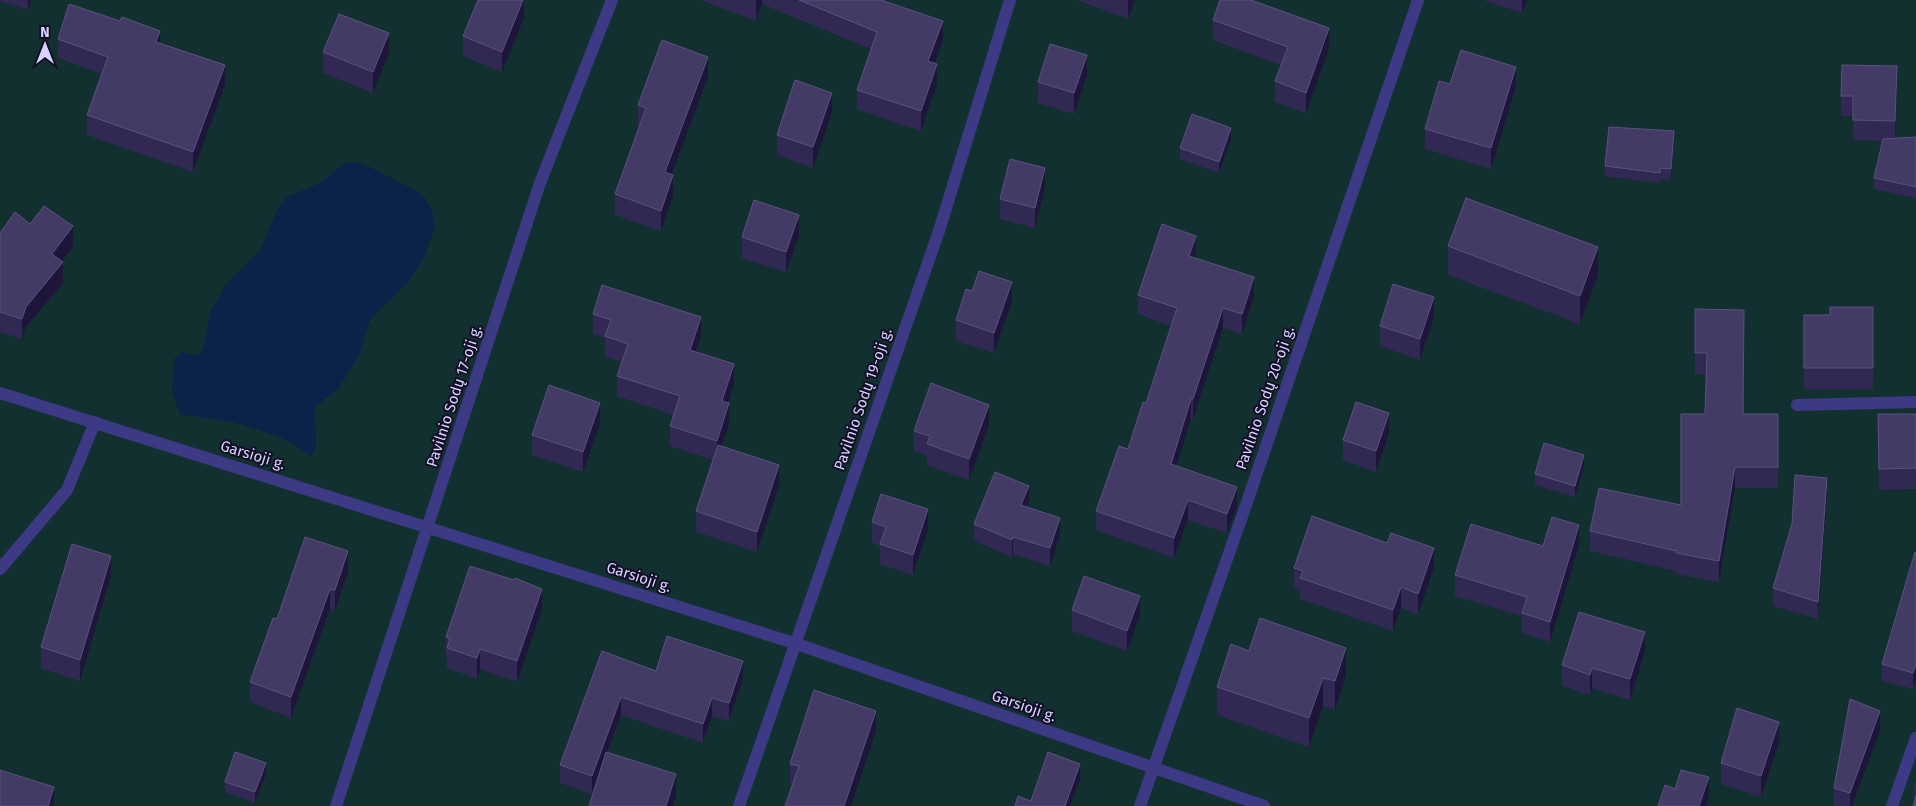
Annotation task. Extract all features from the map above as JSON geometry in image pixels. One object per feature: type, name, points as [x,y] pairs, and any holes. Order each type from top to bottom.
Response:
[{"type":"street","name":"Pavilnio Sodų 17-oji g.","points":[[336,806],[429,527],[540,183],[612,0]]},
{"type":"street","name":"Pavilnio Sodų 19-oji g.","points":[[739,806],[939,231],[1010,0]]},
{"type":"street","name":"Pavilnio Sodų 20-oji g.","points":[[1140,806],[1252,489],[1418,0]]},
{"type":"street","name":"Garsioji g.","points":[[0,393],[429,527],[794,644],[1264,806]]},
{"type":"street","points":[[1797,405],[1916,402]]},
{"type":"street","points":[[0,569],[67,490],[95,422]]},
{"type":"street","points":[[1892,806],[1916,738]]},
{"type":"green space","points":[[0,0],[1916,0],[1916,806],[0,806]]},
{"type":"water","points":[[346,162],[364,164],[415,190],[425,198],[432,210],[435,227],[423,260],[408,282],[370,319],[359,356],[338,389],[315,407],[316,448],[311,456],[282,438],[233,422],[180,414],[172,392],[174,359],[181,352],[199,356],[204,347],[210,313],[217,300],[226,284],[260,250],[278,208],[288,196],[320,183]]},
{"type":"building","points":[[478,0],[523,0],[502,52],[463,36]]},
{"type":"building","points":[[799,0],[881,0],[943,21],[928,61],[937,64],[921,111],[857,90],[877,32]]},
{"type":"building","points":[[1220,0],[1251,0],[1329,28],[1306,93],[1275,81],[1288,47],[1213,20]]},
{"type":"building","points":[[69,4],[120,21],[122,17],[160,31],[156,42],[225,65],[193,152],[87,115],[108,57],[58,39]]},
{"type":"building","points":[[339,14],[389,33],[373,72],[323,52]]},
{"type":"building","points":[[662,40],[708,57],[665,172],[673,175],[661,211],[615,194],[646,108],[638,105]]},
{"type":"building","points":[[1050,44],[1087,55],[1074,93],[1038,82]]},
{"type":"building","points":[[1461,50],[1516,67],[1491,148],[1425,129],[1439,81],[1450,84]]},
{"type":"building","points":[[1842,65],[1897,66],[1895,121],[1853,120],[1853,96],[1841,96]]},
{"type":"building","points":[[795,80],[832,93],[813,147],[777,135]]},
{"type":"building","points":[[1192,114],[1231,128],[1219,162],[1180,148]]},
{"type":"building","points":[[1609,127],[1674,131],[1671,169],[1660,168],[1660,173],[1605,166]]},
{"type":"building","points":[[1916,137],[1916,187],[1874,178],[1883,139]]},
{"type":"building","points":[[1010,159],[1045,168],[1035,208],[1000,199]]},
{"type":"building","points":[[1466,198],[1598,247],[1580,296],[1448,246]]},
{"type":"building","points":[[754,200],[799,215],[786,252],[742,237]]},
{"type":"building","points":[[44,206],[73,226],[52,254],[63,262],[26,307],[22,319],[0,312],[0,233],[15,212],[30,224]]},
{"type":"building","points":[[1162,224],[1196,236],[1189,256],[1254,277],[1242,314],[1223,308],[1193,399],[1191,399],[1171,464],[1237,487],[1227,514],[1188,500],[1174,538],[1096,511],[1119,446],[1128,449],[1143,402],[1146,403],[1177,308],[1138,295]]},
{"type":"building","points":[[979,271],[1012,282],[994,333],[956,320],[966,289],[972,291]]},
{"type":"building","points":[[1393,284],[1434,297],[1420,339],[1380,326]]},
{"type":"building","points":[[602,285],[701,317],[690,350],[734,364],[722,401],[729,403],[717,441],[670,426],[680,396],[617,376],[628,344],[605,336],[611,320],[593,314]]},
{"type":"building","points":[[1830,307],[1873,307],[1873,368],[1804,368],[1804,315],[1830,315]]},
{"type":"building","points":[[1695,309],[1744,310],[1743,414],[1778,414],[1778,467],[1735,467],[1719,561],[1676,553],[1676,551],[1590,531],[1599,488],[1681,505],[1681,414],[1705,414],[1707,353],[1695,353]]},
{"type":"building","points":[[931,383],[989,405],[969,459],[927,444],[930,436],[914,431]]},
{"type":"building","points":[[549,385],[600,403],[583,452],[532,435]]},
{"type":"building","points":[[1356,402],[1389,413],[1376,451],[1343,440]]},
{"type":"building","points":[[1878,414],[1916,414],[1916,468],[1879,469]]},
{"type":"building","points":[[1544,443],[1584,455],[1575,486],[1535,474]]},
{"type":"building","points":[[718,445],[779,465],[757,532],[696,511]]},
{"type":"building","points":[[995,472],[1029,486],[1021,505],[1060,518],[1050,548],[1013,537],[1012,540],[974,524]]},
{"type":"building","points":[[1795,475],[1827,478],[1818,602],[1773,588],[1792,524]]},
{"type":"building","points":[[881,494],[928,509],[913,555],[880,544],[886,527],[872,522]]},
{"type":"building","points":[[1312,516],[1387,543],[1391,533],[1434,548],[1418,594],[1401,587],[1393,610],[1300,578],[1303,571],[1294,568]]},
{"type":"building","points":[[1552,517],[1579,525],[1550,622],[1522,613],[1527,597],[1455,575],[1471,524],[1543,546]]},
{"type":"building","points":[[305,537],[348,551],[335,590],[330,589],[291,697],[250,682],[273,618],[277,619]]},
{"type":"building","points":[[72,544],[111,556],[80,660],[41,647]]},
{"type":"building","points":[[1915,552],[1916,664],[1913,673],[1882,664]]},
{"type":"building","points":[[470,566],[514,580],[515,578],[542,589],[517,661],[480,649],[477,658],[447,648],[450,639],[446,637]]},
{"type":"building","points":[[1084,576],[1140,596],[1127,631],[1072,610]]},
{"type":"building","points":[[1579,612],[1645,632],[1630,679],[1592,668],[1590,675],[1562,665]]},
{"type":"building","points":[[1260,618],[1346,648],[1335,681],[1323,678],[1309,718],[1217,687],[1231,644],[1249,651]]},
{"type":"building","points":[[667,636],[743,661],[729,703],[712,698],[703,724],[621,697],[592,776],[560,765],[602,651],[656,671]]},
{"type":"building","points":[[814,690],[876,711],[844,806],[785,806],[799,766],[790,764]]},
{"type":"building","points":[[1850,699],[1880,711],[1850,793],[1834,788]]},
{"type":"building","points":[[1737,708],[1779,722],[1761,776],[1721,763]]},
{"type":"building","points":[[235,752],[266,763],[255,792],[225,782]]},
{"type":"building","points":[[606,752],[676,774],[666,806],[589,806]]},
{"type":"building","points":[[1048,752],[1080,764],[1065,806],[1015,806],[1018,796],[1031,801]]},
{"type":"building","points":[[0,770],[54,787],[48,806],[0,806]]},
{"type":"building","points":[[1681,770],[1709,777],[1699,806],[1658,806],[1665,785],[1675,789]]}]
